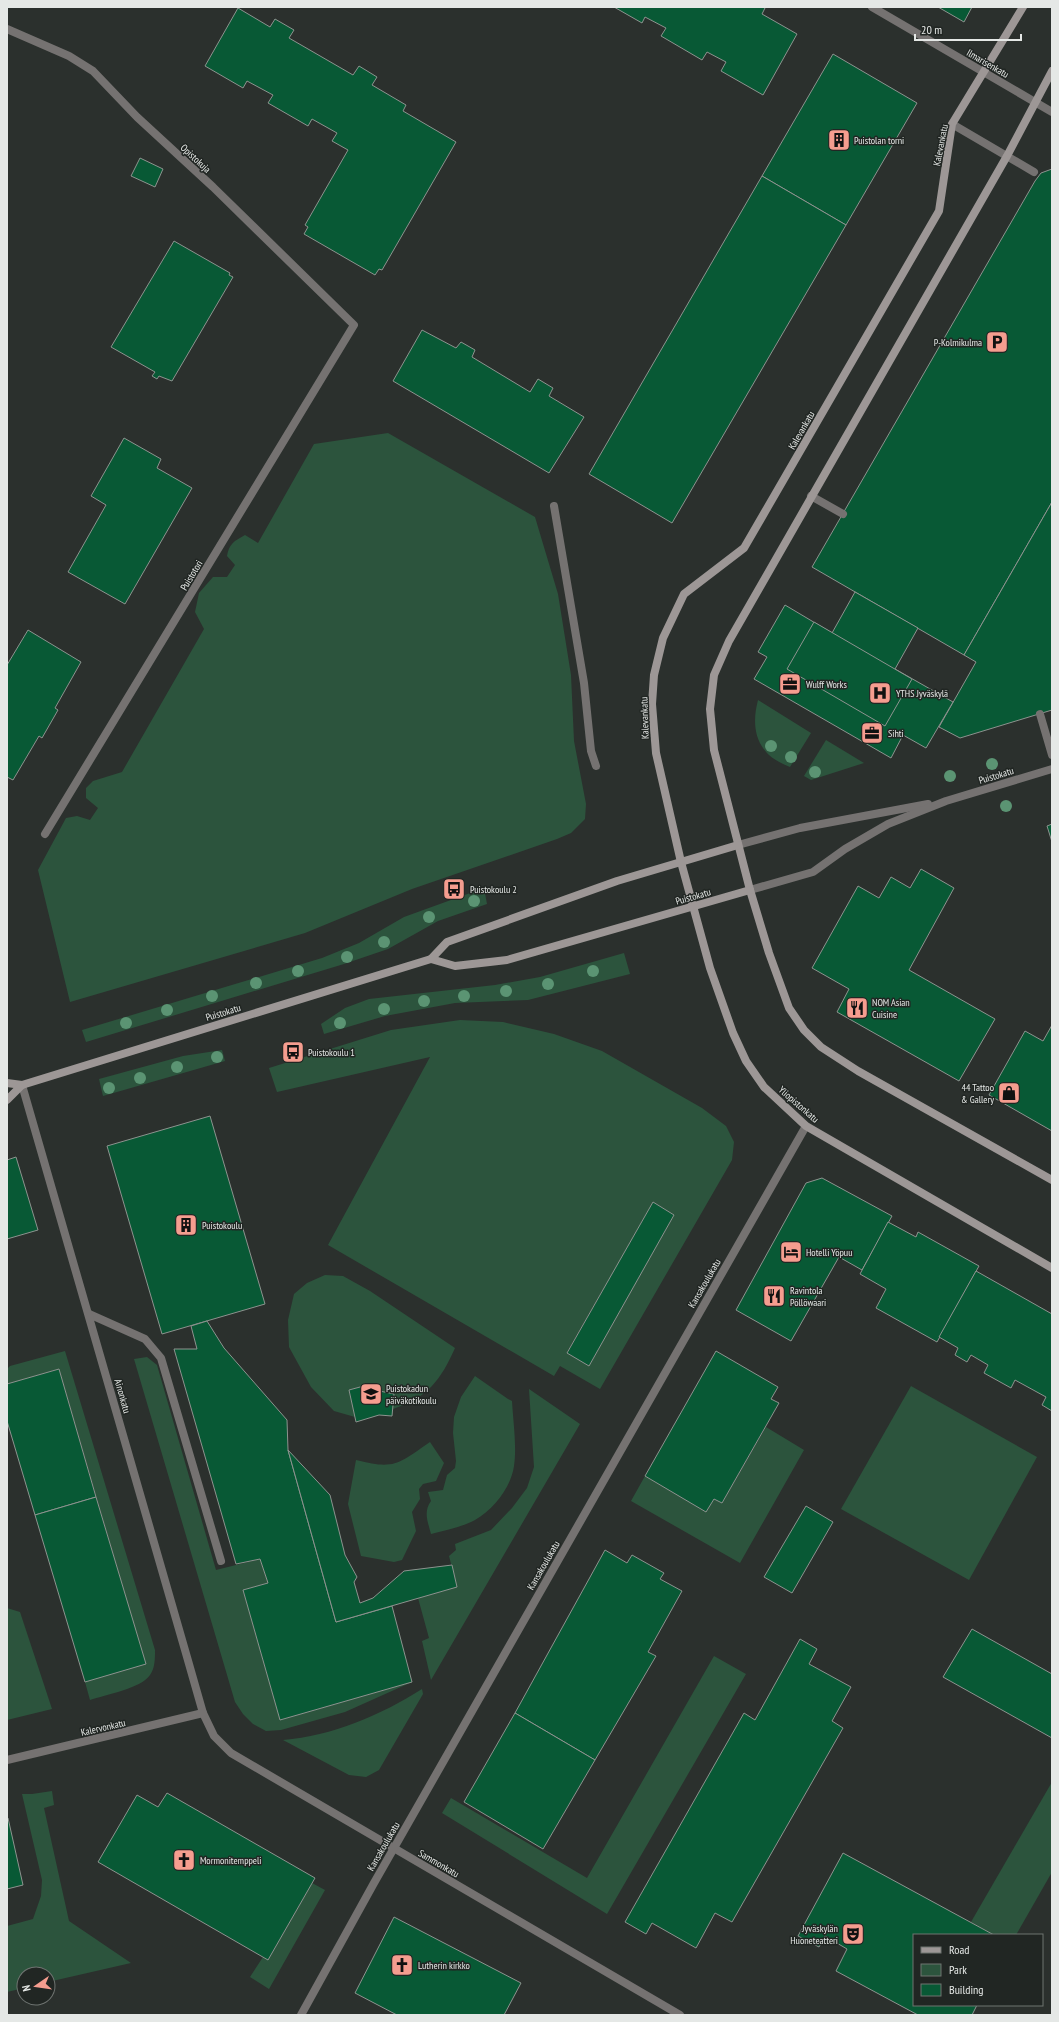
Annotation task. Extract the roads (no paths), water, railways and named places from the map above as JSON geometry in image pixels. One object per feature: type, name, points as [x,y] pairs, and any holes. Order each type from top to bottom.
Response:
[{"type":"main road","name":"Kalevankatu","points":[[681,862],[656,753],[653,728],[652,704],[654,675],[663,638],[684,594],[744,548],[939,211],[952,124],[985,73],[1023,7]]},
{"type":"main road","points":[[1052,71],[1007,156],[729,641],[714,675],[710,709],[714,750],[750,890],[769,953],[789,1008],[804,1030],[821,1047],[858,1071],[1052,1180]]},
{"type":"main road","name":"Puistokatu","points":[[7,1083],[22,1085],[431,959],[447,942],[617,881],[738,845]]},
{"type":"main road","name":"Yliopistonkatu","points":[[681,862],[710,968],[733,1033],[746,1061],[764,1087],[806,1126],[1052,1268]]},
{"type":"main road","name":"Puistokatu","points":[[431,959],[455,966],[507,960],[750,890]]},
{"type":"main road","name":"Puistokatu","points":[[7,1100],[22,1085]]},
{"type":"street","name":"Ilmarisenkatu","points":[[872,7],[1052,112]]},
{"type":"street","name":"Opistokuja","points":[[7,29],[69,56],[93,71],[137,118],[213,187],[354,325]]},
{"type":"street","points":[[952,124],[1034,172]]},
{"type":"street","name":"Puistotori","points":[[45,834],[354,325]]},
{"type":"street","points":[[811,496],[843,514]]},
{"type":"street","points":[[554,506],[584,683],[591,751],[596,766]]},
{"type":"street","points":[[1040,714],[1052,755]]},
{"type":"street","name":"Puistokatu","points":[[750,890],[813,872],[845,849],[888,824],[946,801],[1052,769]]},
{"type":"street","name":"Puistokatu","points":[[738,845],[800,828],[946,801]]},
{"type":"street","name":"Ainonkatu","points":[[22,1085],[203,1713]]},
{"type":"street","name":"Kansakoulukatu","points":[[301,2015],[394,1848],[806,1126]]},
{"type":"street","points":[[89,1314],[146,1339],[161,1358],[221,1561]]},
{"type":"street","name":"Sammonkatu","points":[[203,1713],[214,1736],[231,1753],[680,2015]]},
{"type":"street","name":"Kalervonkatu","points":[[7,1760],[203,1713]]},
{"type":"place","name":"Puistolan torni","points":[[839,140]]},
{"type":"place","name":"P-Kolmikulma","points":[[997,342]]},
{"type":"place","name":"Wulff Works","points":[[790,684]]},
{"type":"place","name":"YTHS Jyväskylä","points":[[880,693]]},
{"type":"place","name":"Sihti","points":[[872,733]]},
{"type":"place","name":"Puistokoulu 2","points":[[454,889]]},
{"type":"place","name":"NOM Asian Cuisine","points":[[857,1008]]},
{"type":"place","name":"Puistokoulu 1","points":[[293,1052]]},
{"type":"place","name":"44 Tattoo & Gallery","points":[[1009,1093]]},
{"type":"place","name":"Puistokoulu","points":[[186,1225]]},
{"type":"place","name":"Hotelli Yöpuu","points":[[791,1252]]},
{"type":"place","name":"Ravintola Pöllöwaari","points":[[774,1296]]},
{"type":"place","name":"Puistokadun päiväkotikoulu","points":[[371,1394]]},
{"type":"place","name":"Mormonitemppeli","points":[[184,1860]]},
{"type":"place","name":"Jyväskylän Huoneteatteri","points":[[853,1934]]},
{"type":"place","name":"Lutherin kirkko","points":[[402,1965]]}]
